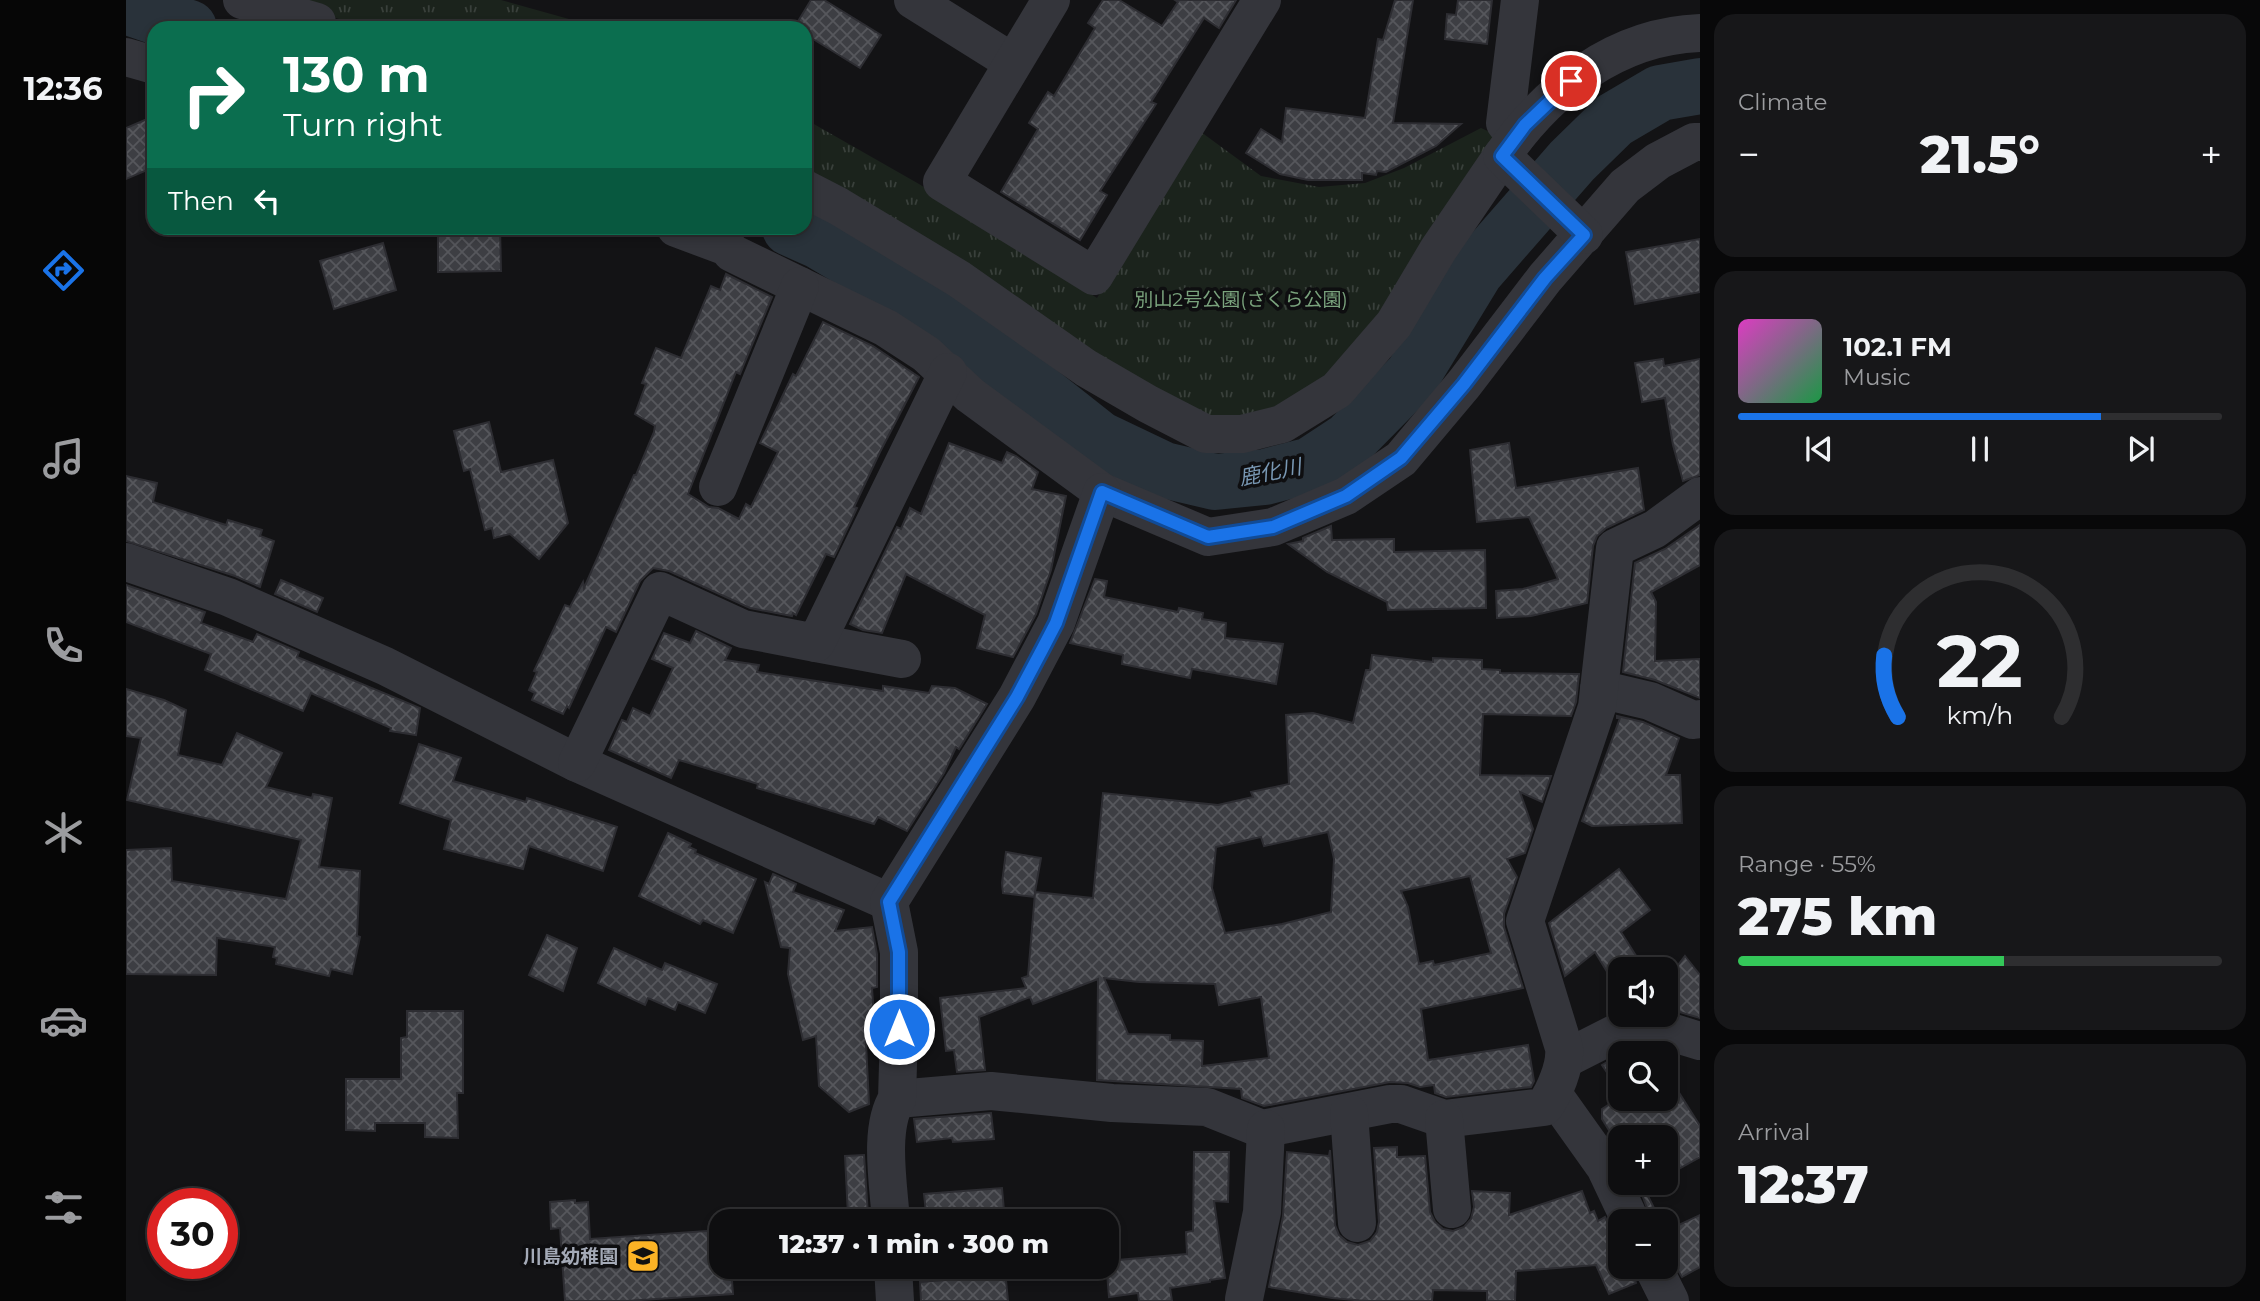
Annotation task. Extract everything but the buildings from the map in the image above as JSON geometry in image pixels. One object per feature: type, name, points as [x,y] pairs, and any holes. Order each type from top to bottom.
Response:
[{"type":"street","points":[[242,0],[325,17]]},
{"type":"street","points":[[914,0],[1012,62]]},
{"type":"street","points":[[1051,0],[942,182],[1094,276],[1262,0]]},
{"type":"street","points":[[1520,0],[1505,123],[1509,152],[1576,227]]},
{"type":"street","points":[[812,193],[959,279],[1086,368],[1147,404],[1206,434],[1242,434],[1282,424],[1337,390],[1394,324],[1438,250],[1509,152],[1525,125],[1571,81],[1612,54],[1649,40],[1675,34],[1700,33]]},
{"type":"street","points":[[126,57],[147,63]]},
{"type":"street","points":[[695,235],[727,247],[732,253],[886,328],[926,354],[970,395],[1102,492],[1208,537],[1273,527],[1346,496],[1401,458],[1464,384],[1545,278],[1576,227],[1658,161],[1694,142],[1700,142]]},
{"type":"street","points":[[719,487],[800,286]]},
{"type":"street","points":[[816,643],[948,372]]},
{"type":"street","points":[[890,1209],[886,1132],[891,1107],[897,1099],[899,952],[889,902],[1017,697],[1056,623],[1102,492]]},
{"type":"street","points":[[1625,1209],[1559,1076],[1525,921],[1597,707],[1615,548],[1655,529],[1700,496]]},
{"type":"street","points":[[126,562],[228,597],[373,660],[577,763],[889,902]]},
{"type":"street","points":[[577,763],[660,591],[743,629],[902,659]]},
{"type":"street","points":[[1599,689],[1650,701],[1693,720],[1700,719]]},
{"type":"street","points":[[897,1099],[991,1091],[1076,1100],[1207,1107],[1262,1129],[1390,1104],[1401,1104],[1444,1119],[1544,1107],[1559,1076],[1638,1022],[1700,1041]]},
{"type":"street","points":[[1349,1113],[1357,1223]]},
{"type":"street","points":[[1444,1119],[1452,1209]]},
{"type":"street","points":[[1244,1300],[1262,1212],[1266,1129]]},
{"type":"street","points":[[894,1279],[895,1301]]},
{"type":"street","points":[[1659,1279],[1670,1301]]},
{"type":"green space","points":[[276,0],[501,0],[576,21],[346,21]]},
{"type":"green space","name":"別山2号公園(さくら公園)","points":[[812,123],[919,184],[1097,298],[1201,132],[1261,176],[1319,187],[1365,183],[1404,168],[1481,128],[1494,134],[1495,143],[1400,298],[1310,401],[1207,429],[812,184]]},
{"type":"waterway","name":"鹿化川","points":[[126,6],[169,21]]},
{"type":"waterway","name":"鹿化川","points":[[806,235],[937,311],[1099,439],[1164,470],[1215,482],[1265,477],[1311,465],[1349,440],[1412,376],[1476,271],[1572,161],[1614,120],[1660,93],[1700,86]]},
{"type":"place","name":"川島幼稚園","points":[[643,1256]]},
{"type":"route","points":[[899,1029],[899,952],[889,902],[1017,697],[1056,623],[1102,492],[1208,537],[1273,527],[1346,496],[1401,458],[1464,384],[1545,278],[1584,235],[1502,156],[1525,125],[1571,81]]}]
